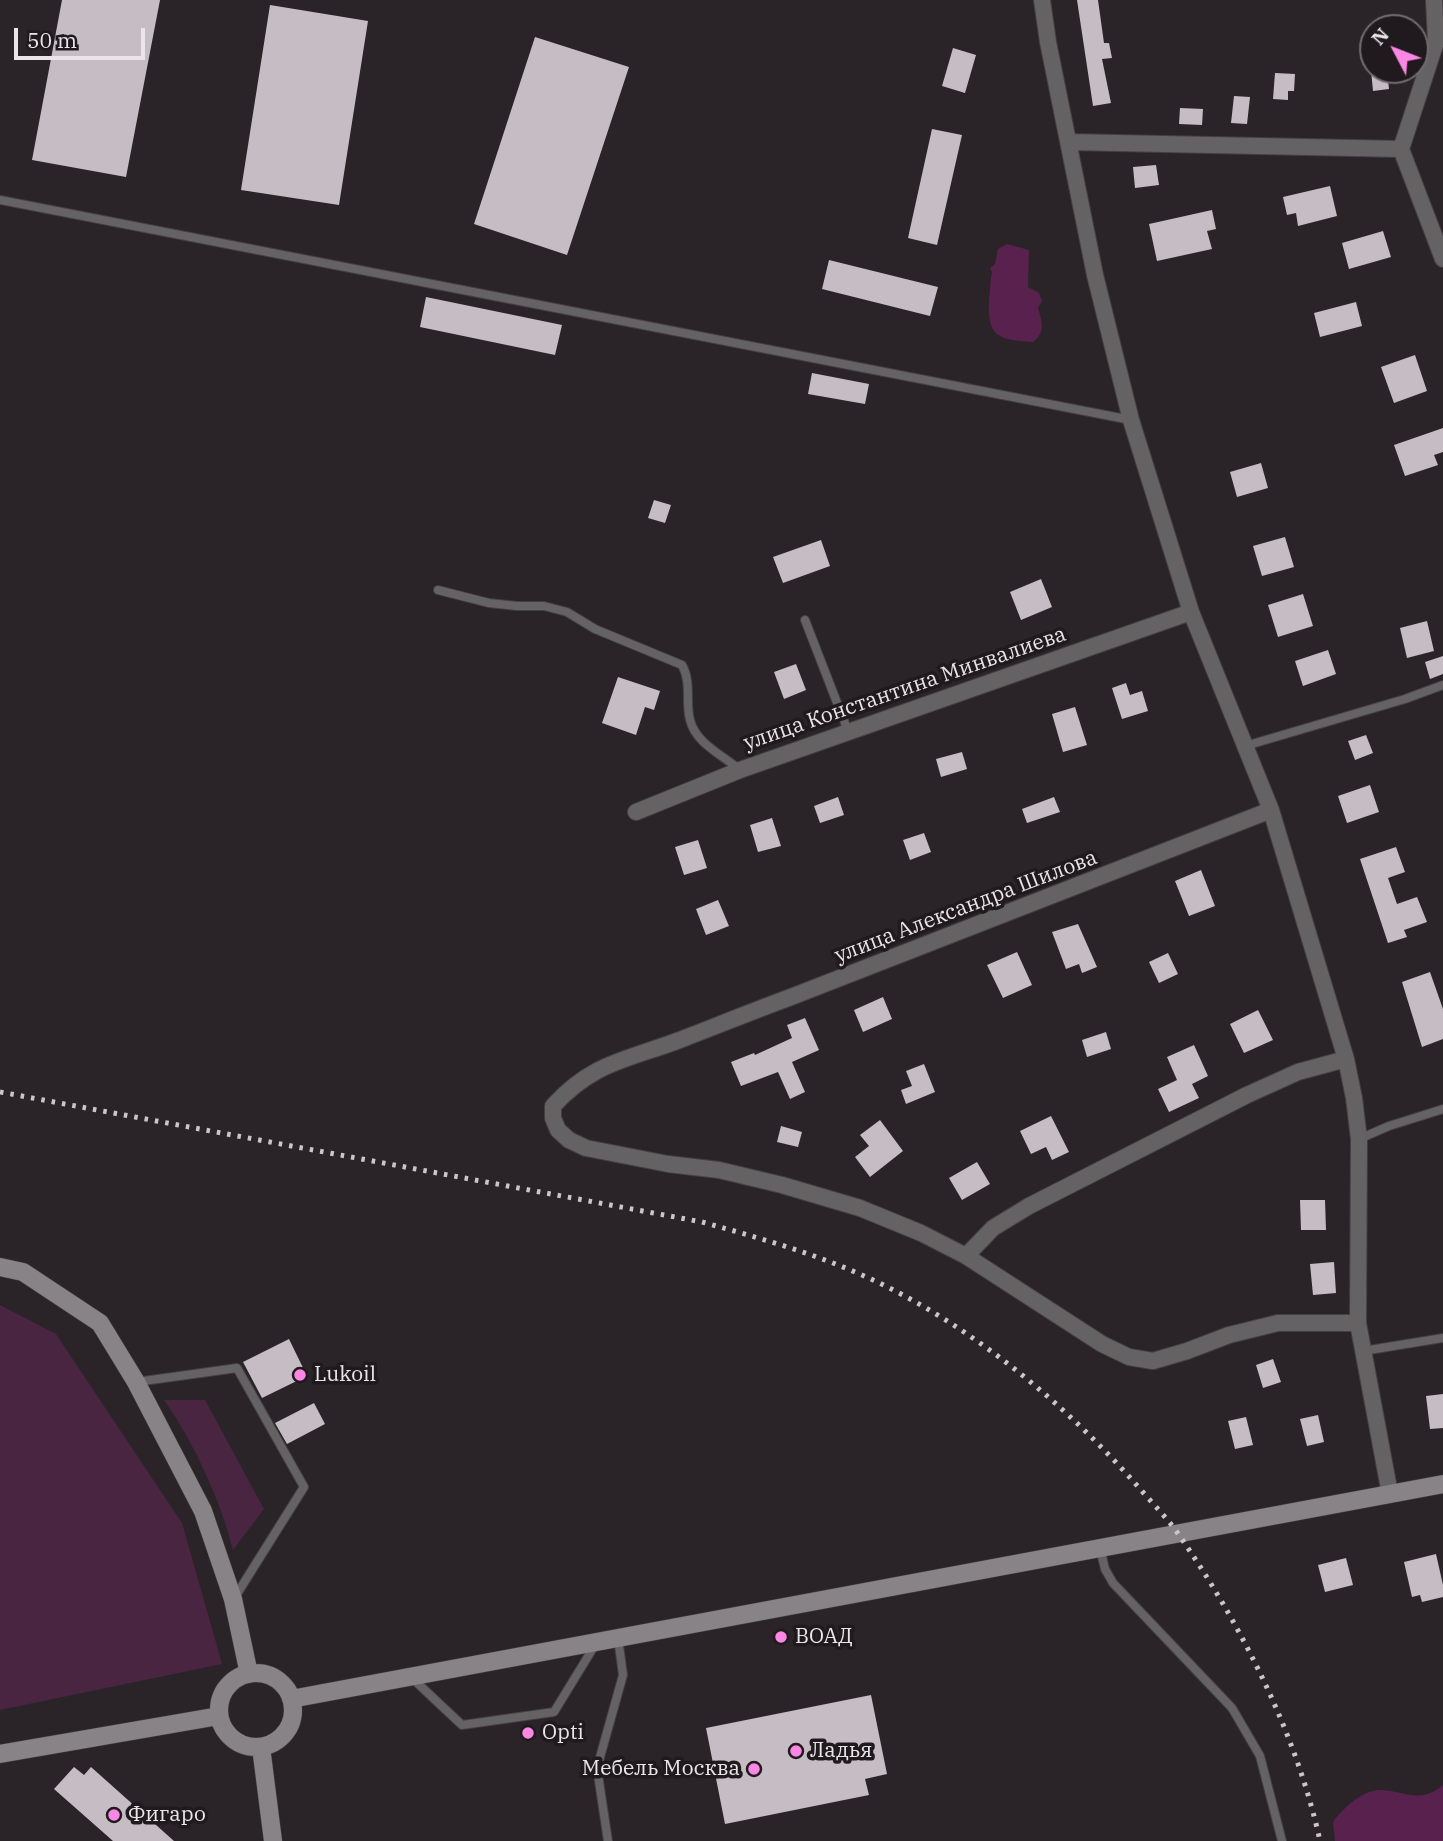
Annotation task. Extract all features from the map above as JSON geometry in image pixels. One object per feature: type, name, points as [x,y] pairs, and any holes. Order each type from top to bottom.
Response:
[{"type":"main road","points":[[0,1267],[23,1272],[100,1323],[136,1382],[203,1511],[233,1599],[249,1674]]},
{"type":"main road","points":[[291,1699],[1443,1484]]},
{"type":"main road","points":[[262,1673],[276,1679],[284,1686],[291,1699],[293,1716],[287,1731],[276,1742],[261,1747],[244,1746],[234,1741],[225,1732],[219,1716],[219,1701],[226,1687],[237,1678],[249,1674],[262,1673]]},
{"type":"main road","points":[[0,1754],[219,1716]]},
{"type":"main road","points":[[261,1747],[273,1841]]},
{"type":"street","points":[[1042,0],[1095,275],[1131,420],[1191,612],[1271,810],[1346,1059],[1359,1139],[1358,1323],[1390,1494]]},
{"type":"street","points":[[1434,0],[1440,39],[1401,149],[1443,259]]},
{"type":"street","points":[[1069,142],[1401,149]]},
{"type":"street","name":"улица Константина Минвалиева","points":[[636,812],[740,770],[1191,612]]},
{"type":"street","name":"улица Александра Шилова","points":[[966,1256],[921,1233],[860,1208],[782,1185],[719,1170],[668,1164],[586,1147],[569,1140],[558,1130],[553,1118],[553,1106],[577,1082],[598,1069],[1060,894],[1271,810]]},
{"type":"street","points":[[1346,1059],[1298,1072],[1247,1095],[1028,1206],[993,1228],[966,1256],[1102,1344],[1129,1357],[1153,1361],[1229,1335],[1278,1323],[1358,1323]]},
{"type":"lane","points":[[0,201],[1131,420]]},
{"type":"lane","points":[[438,590],[489,603],[517,607],[544,606],[568,612],[595,629],[682,665],[687,675],[690,719],[696,733],[705,744],[740,770]]},
{"type":"lane","points":[[805,620],[848,732]]},
{"type":"lane","points":[[1245,746],[1405,699],[1443,685]]},
{"type":"lane","points":[[1359,1139],[1389,1126],[1443,1109]]},
{"type":"lane","points":[[1363,1352],[1443,1338]]},
{"type":"lane","points":[[136,1382],[237,1367],[304,1487],[233,1599]]},
{"type":"lane","points":[[1100,1548],[1105,1569],[1113,1583],[1232,1708],[1260,1756],[1282,1841]]},
{"type":"lane","points":[[608,1841],[597,1768],[623,1675],[618,1638]]},
{"type":"lane","points":[[411,1676],[462,1725],[554,1712],[597,1642]]},
{"type":"shaded area","points":[[1007,244],[1029,250],[1028,287],[1039,293],[1042,301],[1038,308],[1042,322],[1041,331],[1033,342],[1004,338],[993,329],[990,322],[990,268],[995,264],[998,249]]},
{"type":"shaded area","points":[[0,1305],[56,1334],[182,1523],[222,1664],[0,1710]]},
{"type":"shaded area","points":[[164,1400],[205,1400],[264,1509],[233,1550],[205,1472]]},
{"type":"shaded area","points":[[1443,1785],[1443,1841],[1335,1841],[1333,1822],[1359,1797],[1378,1790],[1412,1795],[1427,1794]]},
{"type":"building","points":[[62,0],[160,0],[126,177],[32,160]]},
{"type":"building","points":[[1077,0],[1098,0],[1104,43],[1109,43],[1112,58],[1102,59],[1111,103],[1093,106]]},
{"type":"building","points":[[270,5],[368,21],[339,205],[241,190]]},
{"type":"building","points":[[535,37],[629,67],[567,255],[474,224]]},
{"type":"building","points":[[953,48],[976,55],[965,93],[942,86]]},
{"type":"building","points":[[1275,73],[1295,74],[1294,91],[1288,91],[1288,100],[1273,99]]},
{"type":"building","points":[[1372,84],[1388,84],[1389,89],[1373,91]]},
{"type":"building","points":[[1234,96],[1250,97],[1247,124],[1231,123]]},
{"type":"building","points":[[1180,108],[1203,109],[1202,125],[1179,124]]},
{"type":"building","points":[[932,129],[962,135],[937,245],[908,238]]},
{"type":"building","points":[[1156,165],[1159,185],[1135,188],[1133,167]]},
{"type":"building","points":[[1330,186],[1337,216],[1298,226],[1296,213],[1287,215],[1283,197]]},
{"type":"building","points":[[1212,210],[1216,229],[1207,231],[1212,249],[1157,261],[1149,224]]},
{"type":"building","points":[[1383,231],[1391,257],[1349,269],[1342,243]]},
{"type":"building","points":[[829,260],[938,287],[930,316],[822,289]]},
{"type":"building","points":[[426,297],[562,325],[555,355],[420,327]]},
{"type":"building","points":[[1356,302],[1362,326],[1320,337],[1314,313]]},
{"type":"building","points":[[1415,355],[1427,391],[1394,403],[1381,367]]},
{"type":"building","points":[[812,373],[869,384],[865,404],[808,394]]},
{"type":"building","points":[[1443,428],[1443,452],[1434,455],[1438,465],[1405,476],[1394,445]]},
{"type":"building","points":[[1261,463],[1268,488],[1237,497],[1230,472]]},
{"type":"building","points":[[654,500],[671,505],[665,523],[648,518]]},
{"type":"building","points":[[1285,537],[1294,567],[1262,576],[1253,546]]},
{"type":"building","points":[[821,540],[830,566],[783,583],[773,557]]},
{"type":"building","points":[[1041,579],[1052,607],[1021,620],[1010,592]]},
{"type":"building","points":[[1303,594],[1313,626],[1278,637],[1268,605]]},
{"type":"building","points":[[1427,621],[1434,651],[1407,658],[1400,628]]},
{"type":"building","points":[[1328,650],[1336,674],[1303,686],[1295,661]]},
{"type":"building","points":[[1443,656],[1443,674],[1430,679],[1425,662]]},
{"type":"building","points":[[796,664],[806,690],[784,699],[774,672]]},
{"type":"building","points":[[618,677],[660,691],[654,710],[645,707],[636,735],[602,723]]},
{"type":"building","points":[[1126,683],[1130,695],[1142,691],[1148,711],[1122,719],[1112,688]]},
{"type":"building","points":[[1075,707],[1087,745],[1063,752],[1052,714]]},
{"type":"building","points":[[1366,735],[1373,753],[1355,760],[1348,741]]},
{"type":"building","points":[[962,752],[967,769],[941,777],[936,759]]},
{"type":"building","points":[[1370,785],[1379,812],[1347,823],[1338,796]]},
{"type":"building","points":[[838,797],[844,815],[820,823],[814,806]]},
{"type":"building","points":[[1054,797],[1060,812],[1027,823],[1022,809]]},
{"type":"building","points":[[772,818],[781,846],[758,852],[750,825]]},
{"type":"building","points":[[924,833],[931,852],[910,860],[903,840]]},
{"type":"building","points":[[698,840],[707,868],[684,875],[675,847]]},
{"type":"building","points":[[1396,847],[1405,872],[1388,878],[1397,904],[1417,897],[1427,922],[1404,930],[1407,937],[1388,943],[1360,859]]},
{"type":"building","points":[[1201,870],[1215,906],[1189,916],[1175,881]]},
{"type":"building","points":[[718,900],[729,926],[706,935],[696,909]]},
{"type":"building","points":[[1078,924],[1097,967],[1082,973],[1079,964],[1066,969],[1052,932]]},
{"type":"building","points":[[1017,952],[1032,985],[1003,998],[987,965]]},
{"type":"building","points":[[1168,953],[1178,974],[1159,983],[1149,962]]},
{"type":"building","points":[[1430,972],[1443,1009],[1443,1039],[1422,1047],[1402,982]]},
{"type":"building","points":[[883,997],[892,1019],[863,1032],[854,1010]]},
{"type":"building","points":[[1258,1010],[1273,1040],[1244,1053],[1230,1024]]},
{"type":"building","points":[[805,1018],[819,1050],[792,1062],[805,1092],[790,1099],[778,1072],[741,1086],[731,1062],[754,1053],[755,1055],[792,1038],[787,1025]]},
{"type":"building","points":[[1106,1032],[1111,1049],[1087,1057],[1082,1040]]},
{"type":"building","points":[[1194,1045],[1208,1076],[1192,1084],[1199,1098],[1169,1112],[1158,1089],[1177,1080],[1167,1057]]},
{"type":"building","points":[[924,1064],[935,1092],[906,1104],[901,1090],[912,1086],[906,1071]]},
{"type":"building","points":[[1051,1116],[1069,1152],[1052,1160],[1046,1147],[1031,1154],[1020,1131]]},
{"type":"building","points":[[880,1120],[903,1151],[870,1177],[855,1157],[869,1146],[860,1135]]},
{"type":"building","points":[[781,1126],[802,1132],[798,1147],[777,1142]]},
{"type":"building","points":[[977,1162],[990,1184],[962,1200],[949,1178]]},
{"type":"building","points":[[1300,1200],[1325,1200],[1326,1230],[1301,1230]]},
{"type":"building","points":[[1334,1262],[1336,1293],[1313,1295],[1310,1264]]},
{"type":"building","points":[[289,1339],[307,1376],[262,1398],[243,1362]]},
{"type":"building","points":[[1273,1359],[1281,1382],[1263,1388],[1256,1365]]},
{"type":"building","points":[[1443,1394],[1443,1428],[1430,1429],[1426,1396]]},
{"type":"building","points":[[314,1403],[325,1424],[287,1444],[275,1423]]},
{"type":"building","points":[[1318,1415],[1324,1442],[1307,1446],[1300,1419]]},
{"type":"building","points":[[1246,1417],[1253,1445],[1235,1449],[1228,1421]]},
{"type":"building","points":[[1436,1554],[1443,1597],[1422,1602],[1420,1595],[1412,1597],[1404,1562]]},
{"type":"building","points":[[1346,1558],[1353,1585],[1325,1592],[1318,1565]]},
{"type":"building","name":"Ладья","points":[[871,1695],[887,1774],[865,1779],[869,1795],[725,1824],[706,1728]]},
{"type":"building","name":"Фигаро","points":[[74,1767],[84,1775],[91,1767],[174,1841],[113,1841],[54,1789]]},
{"type":"railway","points":[[0,1092],[702,1222],[823,1259],[862,1275],[940,1316],[977,1341],[1048,1397],[1112,1458],[1175,1529],[1224,1605],[1264,1682],[1297,1761],[1320,1841]]},
{"type":"place","name":"Lukoil","points":[[300,1375]]},
{"type":"place","name":"ВОАД","points":[[781,1637]]},
{"type":"place","name":"Opti","points":[[528,1733]]},
{"type":"place","name":"Ладья","points":[[796,1751]]},
{"type":"place","name":"Мебель Москва","points":[[754,1769]]},
{"type":"place","name":"Фигаро","points":[[114,1815]]}]
